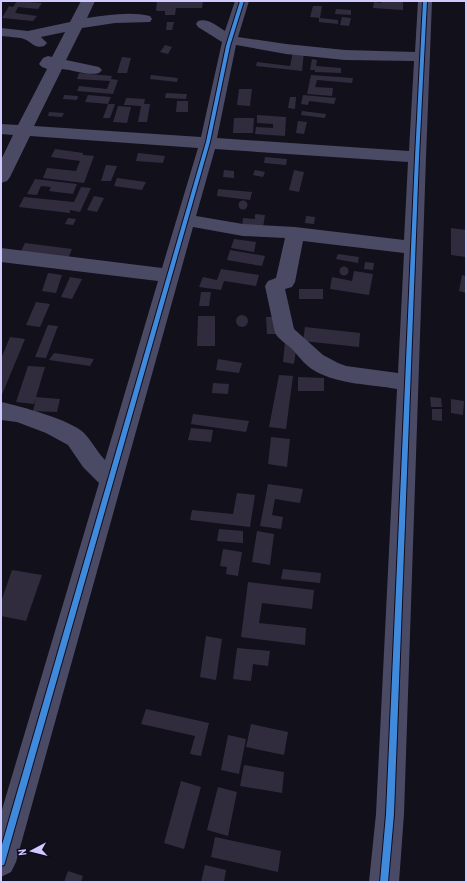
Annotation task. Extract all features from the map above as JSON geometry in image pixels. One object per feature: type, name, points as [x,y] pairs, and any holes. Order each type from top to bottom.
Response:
[{"type":"street","points":[[1,862],[208,142],[230,40],[242,1]]},
{"type":"street","points":[[384,882],[390,814],[417,157],[426,1]]},
{"type":"street","points":[[1,177],[58,61],[71,26],[84,2]]},
{"type":"street","points":[[1,32],[28,35],[112,19],[145,19]]},
{"type":"street","points":[[203,24],[230,40],[286,49],[346,55],[423,57]]},
{"type":"street","points":[[28,35],[58,61],[94,70]]},
{"type":"street","points":[[4,130],[32,90],[58,61]]},
{"type":"street","points":[[4,130],[208,142],[417,157]]},
{"type":"street","points":[[186,220],[243,230],[295,233],[413,248]]},
{"type":"street","points":[[295,233],[285,282],[274,286],[285,333],[296,339],[317,362],[331,369],[348,375],[408,383]]},
{"type":"street","points":[[1,255],[169,276]]},
{"type":"street","points":[[1,411],[19,414],[54,427],[76,439],[91,460],[110,480]]},
{"type":"building","points":[[17,1],[42,3],[38,9],[18,7],[15,13],[37,16],[33,21],[2,18],[9,6],[13,7]]},
{"type":"building","points":[[157,1],[203,1],[202,8],[176,8],[175,15],[165,15],[165,11],[156,11]]},
{"type":"building","points":[[382,1],[403,1],[403,10],[373,8],[374,2],[381,3]]},
{"type":"building","points":[[313,6],[322,6],[320,18],[310,17]]},
{"type":"building","points":[[336,9],[351,10],[351,15],[335,14]]},
{"type":"building","points":[[342,17],[351,18],[349,26],[340,25]]},
{"type":"building","points":[[319,18],[338,20],[338,24],[319,22]]},
{"type":"building","points":[[167,22],[174,22],[172,30],[166,30]]},
{"type":"building","points":[[165,45],[172,47],[168,54],[160,52]]},
{"type":"building","points":[[293,52],[304,52],[302,71],[256,66],[257,62],[290,66]]},
{"type":"building","points":[[122,57],[131,58],[127,73],[117,73]]},
{"type":"building","points":[[312,59],[317,60],[316,66],[341,68],[341,73],[315,72],[315,70],[310,70]]},
{"type":"building","points":[[79,73],[112,76],[111,79],[118,80],[113,94],[77,91],[79,86],[107,89],[110,81],[77,79]]},
{"type":"building","points":[[151,75],[178,78],[177,82],[150,79]]},
{"type":"building","points":[[311,75],[353,78],[352,83],[317,80],[315,87],[333,88],[332,96],[307,94]]},
{"type":"building","points":[[239,89],[252,89],[250,106],[237,105]]},
{"type":"building","points":[[166,93],[187,94],[186,99],[165,98]]},
{"type":"building","points":[[64,95],[78,96],[77,100],[63,99]]},
{"type":"building","points":[[88,95],[111,97],[108,104],[85,102]]},
{"type":"building","points":[[303,95],[336,98],[334,104],[309,101],[308,105],[301,104]]},
{"type":"building","points":[[290,97],[296,97],[295,109],[288,108]]},
{"type":"building","points":[[126,98],[145,99],[144,104],[150,104],[147,122],[138,122],[141,106],[124,105]]},
{"type":"building","points":[[177,101],[188,101],[188,112],[176,112]]},
{"type":"building","points":[[108,104],[115,104],[110,118],[103,118]]},
{"type":"building","points":[[118,106],[131,107],[127,123],[113,122]]},
{"type":"building","points":[[302,111],[326,114],[325,118],[301,115]]},
{"type":"building","points":[[49,112],[64,113],[62,117],[48,116]]},
{"type":"building","points":[[257,115],[286,117],[285,136],[255,134],[256,127],[273,128],[273,124],[257,123]]},
{"type":"building","points":[[234,118],[254,118],[253,133],[233,133]]},
{"type":"building","points":[[298,121],[307,122],[304,134],[296,133]]},
{"type":"building","points":[[55,149],[94,156],[84,183],[43,178],[47,168],[76,171],[80,161],[51,157]]},
{"type":"building","points":[[138,153],[165,156],[163,163],[136,161]]},
{"type":"building","points":[[265,157],[287,159],[286,165],[264,163]]},
{"type":"building","points":[[106,165],[117,166],[111,181],[101,181]]},
{"type":"building","points":[[224,170],[234,171],[234,178],[223,177]]},
{"type":"building","points":[[255,170],[265,172],[263,177],[253,175]]},
{"type":"building","points":[[294,170],[304,172],[299,192],[289,190]]},
{"type":"building","points":[[117,178],[146,182],[142,190],[114,186]]},
{"type":"building","points":[[35,179],[77,184],[73,194],[49,191],[51,187],[41,186],[37,195],[27,194]]},
{"type":"building","points":[[81,187],[91,188],[80,212],[70,210],[70,213],[19,207],[24,197],[74,202]]},
{"type":"building","points":[[218,189],[252,192],[250,200],[217,196]]},
{"type":"building","points":[[94,196],[104,198],[97,212],[87,210]]},
{"type":"building","points":[[243,200],[248,205],[243,210],[238,205]]},
{"type":"building","points":[[255,214],[265,215],[263,228],[242,227],[243,218],[255,219]]},
{"type":"building","points":[[306,216],[315,217],[314,224],[305,223]]},
{"type":"building","points":[[68,218],[76,219],[73,225],[65,224]]},
{"type":"building","points":[[451,228],[466,230],[466,257],[451,255]]},
{"type":"building","points":[[234,239],[256,242],[254,252],[231,248]]},
{"type":"building","points":[[25,243],[72,249],[68,259],[20,253]]},
{"type":"building","points":[[230,250],[265,256],[262,266],[227,260]]},
{"type":"building","points":[[338,254],[359,257],[358,263],[336,259]]},
{"type":"building","points":[[365,262],[374,263],[373,270],[364,269]]},
{"type":"building","points":[[342,267],[346,267],[348,271],[346,275],[342,275],[340,273],[340,269]]},
{"type":"building","points":[[221,269],[259,275],[256,286],[224,281],[221,290],[199,287],[203,277],[217,280]]},
{"type":"building","points":[[354,271],[373,274],[369,295],[330,289],[332,277],[352,281]]},
{"type":"building","points":[[48,273],[62,275],[56,293],[42,291]]},
{"type":"building","points":[[462,275],[466,276],[466,293],[459,291]]},
{"type":"building","points":[[70,277],[82,279],[72,299],[61,297]]},
{"type":"building","points":[[299,289],[323,289],[323,299],[299,299]]},
{"type":"building","points":[[201,292],[211,292],[209,306],[199,306]]},
{"type":"building","points":[[36,302],[50,304],[40,327],[26,325]]},
{"type":"building","points":[[244,315],[247,316],[247,326],[240,327],[237,326],[236,319],[237,316]]},
{"type":"building","points":[[198,316],[215,316],[215,346],[197,346]]},
{"type":"building","points":[[266,317],[276,317],[278,334],[267,334]]},
{"type":"building","points":[[48,325],[58,326],[46,358],[35,357]]},
{"type":"building","points":[[305,327],[360,333],[359,347],[303,341]]},
{"type":"building","points":[[10,337],[25,339],[1,397],[1,359]]},
{"type":"building","points":[[285,342],[297,343],[294,364],[283,362]]},
{"type":"building","points":[[54,353],[94,359],[90,366],[49,360]]},
{"type":"building","points":[[218,359],[242,363],[239,373],[216,370]]},
{"type":"building","points":[[28,366],[45,367],[36,397],[60,399],[57,412],[33,411],[36,398],[34,404],[16,402]]},
{"type":"building","points":[[279,375],[293,376],[286,429],[269,427]]},
{"type":"building","points":[[298,377],[324,378],[324,391],[298,391]]},
{"type":"building","points":[[213,383],[229,384],[228,394],[212,393]]},
{"type":"building","points":[[430,397],[441,398],[442,407],[431,407]]},
{"type":"building","points":[[451,399],[464,401],[463,415],[451,413]]},
{"type":"building","points":[[432,409],[442,409],[442,421],[432,420]]},
{"type":"building","points":[[193,414],[249,421],[246,432],[191,424]]},
{"type":"building","points":[[191,428],[213,430],[211,442],[188,440]]},
{"type":"building","points":[[271,437],[290,439],[287,467],[268,464]]},
{"type":"building","points":[[268,484],[303,489],[300,503],[275,499],[272,515],[283,517],[281,529],[260,526]]},
{"type":"building","points":[[237,493],[255,495],[250,527],[190,520],[192,510],[233,514]]},
{"type":"building","points":[[219,529],[243,531],[243,543],[217,541]]},
{"type":"building","points":[[257,531],[274,534],[270,565],[252,562]]},
{"type":"building","points":[[223,549],[242,552],[238,576],[226,574],[227,567],[220,566]]},
{"type":"building","points":[[283,569],[321,573],[320,583],[281,579]]},
{"type":"building","points":[[12,570],[42,575],[26,621],[1,616],[1,602]]},
{"type":"building","points":[[248,582],[314,590],[312,609],[262,603],[259,623],[306,628],[305,645],[241,637]]},
{"type":"building","points":[[206,636],[222,639],[216,680],[200,677]]},
{"type":"building","points":[[237,648],[270,651],[268,666],[253,664],[251,681],[233,679]]},
{"type":"building","points":[[146,709],[209,723],[201,756],[190,754],[195,736],[141,724]]},
{"type":"building","points":[[251,724],[288,732],[284,755],[246,747]]},
{"type":"building","points":[[228,735],[246,739],[239,774],[221,770]]},
{"type":"building","points":[[244,765],[284,772],[282,793],[240,786]]},
{"type":"building","points":[[181,781],[201,787],[184,849],[164,843]]},
{"type":"building","points":[[218,787],[237,792],[228,836],[207,830]]},
{"type":"building","points":[[215,837],[281,851],[278,872],[211,857]]},
{"type":"building","points":[[205,865],[226,870],[224,882],[201,882]]},
{"type":"building","points":[[68,871],[83,876],[81,882],[64,882]]},
{"type":"cycle path","points":[[1,862],[208,142],[228,46],[242,1]]},
{"type":"cycle path","points":[[384,882],[390,814],[417,157],[425,1]]}]
